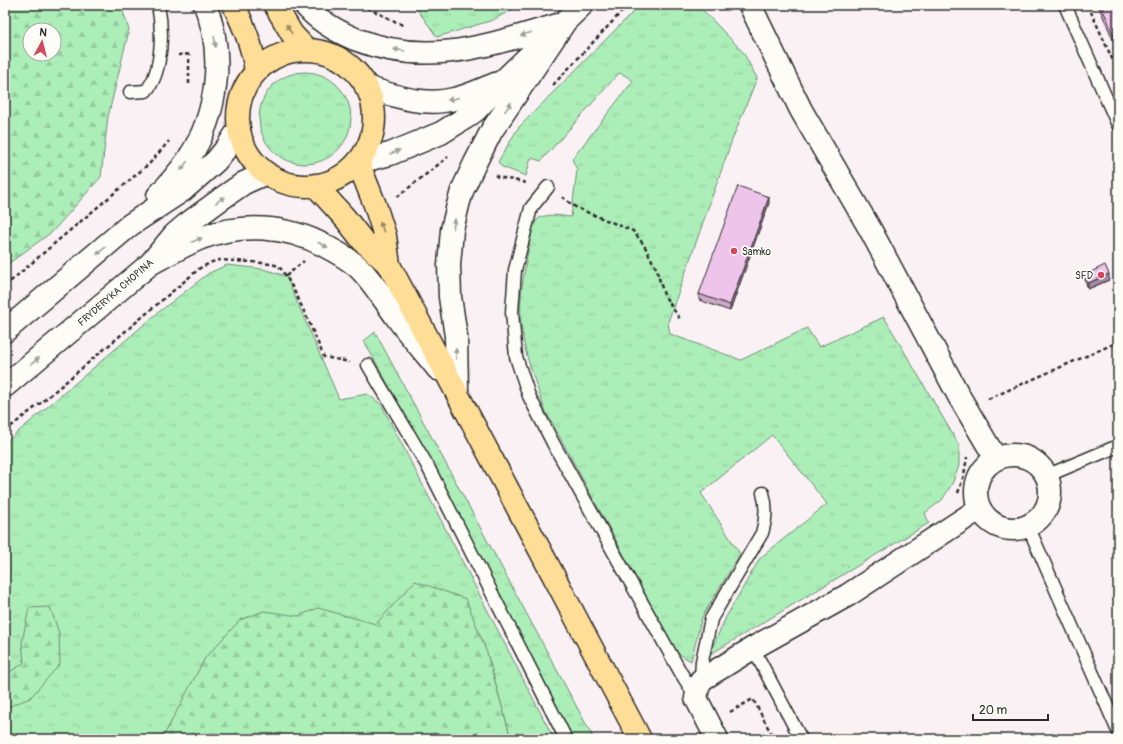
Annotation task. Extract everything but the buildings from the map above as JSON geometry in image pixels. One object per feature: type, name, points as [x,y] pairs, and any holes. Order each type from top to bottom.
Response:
[{"type":"main road","points":[[234,5],[254,55],[256,72]]},
{"type":"main road","points":[[275,5],[292,34],[307,50]]},
{"type":"main road","points":[[299,50],[307,50],[338,58],[354,70],[366,86],[372,102],[374,126],[367,149],[352,168],[331,182],[300,186],[286,183],[266,173],[253,160],[244,146],[239,129],[239,108],[242,95],[248,82],[256,72],[283,54],[299,50]]},
{"type":"main road","points":[[358,162],[375,205],[385,236],[389,265]]},
{"type":"main road","points":[[315,185],[345,218],[363,241],[389,265],[640,739]]},
{"type":"street","points":[[130,225],[190,157],[199,140],[210,112],[215,86],[217,62],[213,26],[205,5]]},
{"type":"street","points":[[305,5],[322,21],[346,35],[375,46],[414,53],[453,51],[478,47],[564,23]]},
{"type":"street","points":[[358,162],[390,154],[450,128],[476,110],[503,81],[582,5]]},
{"type":"street","points":[[750,5],[801,110],[870,229],[966,410],[996,459]]},
{"type":"street","points":[[457,392],[456,336],[449,281],[450,247],[462,191],[492,130],[564,23]]},
{"type":"street","points":[[366,86],[412,100],[436,101],[454,99],[503,81]]},
{"type":"street","points":[[5,331],[130,225],[183,190],[216,161],[239,129]]},
{"type":"street","name":"FRYDERYKA CHOPINA","points":[[5,386],[150,264],[174,235],[187,224],[244,183],[266,173]]},
{"type":"street","points":[[150,264],[201,238],[230,230],[259,228],[273,229],[289,232],[317,242],[340,254],[361,270],[457,392]]},
{"type":"street","points":[[1012,455],[1028,458],[1042,469],[1046,476],[1050,496],[1048,505],[1043,514],[1028,526],[1015,529],[1001,527],[988,520],[979,509],[976,498],[976,486],[979,475],[986,466],[996,459],[1012,455]]},
{"type":"street","points":[[717,739],[699,689],[753,648],[848,595],[979,509]]},
{"type":"lane","points":[[130,92],[146,90],[152,84],[160,56],[161,36],[158,5]]},
{"type":"lane","points":[[1065,5],[1118,125]]},
{"type":"lane","points":[[548,187],[531,208],[515,270],[512,312],[516,357],[529,396],[553,443],[677,666],[699,689]]},
{"type":"lane","points":[[368,365],[427,465],[566,739]]},
{"type":"lane","points":[[1046,476],[1118,446]]},
{"type":"lane","points":[[699,689],[702,661],[711,619],[762,533],[765,522],[765,502],[763,493]]},
{"type":"lane","points":[[1028,526],[1113,705],[1118,731]]},
{"type":"lane","points":[[753,648],[801,739]]},
{"type":"path","points":[[550,88],[628,5]]},
{"type":"path","points":[[1088,5],[1118,72]]},
{"type":"path","points":[[189,55],[189,86]]},
{"type":"path","points":[[5,286],[150,163],[170,139]]},
{"type":"path","points":[[548,187],[577,208],[633,231],[644,245],[656,268],[664,295],[680,319]]},
{"type":"path","points":[[5,431],[42,402],[200,268],[219,260],[263,263],[278,266],[286,276],[324,357],[368,365]]},
{"type":"path","points":[[966,410],[1118,342]]},
{"type":"path","points":[[736,708],[753,699],[774,739]]},
{"type":"green space","points":[[5,5],[121,5],[129,30],[108,117],[101,177],[52,232],[5,266]]},
{"type":"green space","points":[[414,5],[520,5],[493,20],[437,37]]},
{"type":"green space","points":[[640,5],[698,5],[743,52],[757,78],[732,140],[668,322],[670,334],[741,360],[807,328],[819,347],[884,317],[959,445],[959,466],[952,484],[942,500],[925,513],[929,523],[709,655],[726,617],[760,558],[827,504],[772,435],[701,493],[740,554],[702,617],[691,661],[677,653],[544,408],[528,360],[522,331],[521,293],[532,231],[535,223],[543,216],[557,215],[571,217],[577,170],[572,159],[633,81],[619,73],[541,161],[531,158],[526,176],[502,167],[498,162],[518,128]]},
{"type":"green space","points":[[296,72],[314,72],[331,79],[344,92],[351,109],[351,127],[344,144],[331,157],[314,164],[296,164],[279,157],[266,144],[259,127],[259,109],[266,92],[279,79]]},
{"type":"green space","points":[[227,265],[263,269],[286,276],[339,399],[367,394],[381,404],[554,739],[511,739],[487,653],[278,739],[5,739],[5,443],[160,311],[209,273]]},
{"type":"green space","points":[[375,332],[594,739],[572,739],[431,462],[364,341]]},
{"type":"green space","points":[[415,581],[466,599],[487,653],[511,739],[162,739],[205,658],[240,620],[264,611],[298,616],[318,608],[376,624]]},
{"type":"green space","points":[[50,607],[59,633],[60,664],[30,698],[5,708],[5,675],[24,663],[22,642],[29,608]]},
{"type":"place","name":"Samko","points":[[734,251]]},
{"type":"place","name":"SFD","points":[[1101,275]]}]
